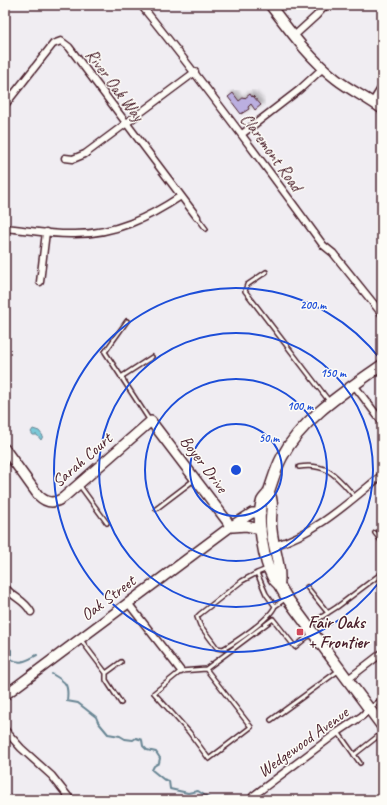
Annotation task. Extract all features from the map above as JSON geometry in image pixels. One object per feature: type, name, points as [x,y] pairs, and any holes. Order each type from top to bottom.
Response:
[{"type":"main road","points":[[382,365],[330,402],[298,433],[276,468],[269,493],[262,500],[261,513],[263,547],[274,580],[382,726]]},
{"type":"main road","points":[[269,493],[272,499],[272,542],[280,574],[279,585]]},
{"type":"main road","points":[[261,513],[266,524],[266,533],[272,542]]},
{"type":"street","name":"Claremont Road","points":[[141,5],[195,72],[323,245],[333,253],[382,314]]},
{"type":"street","points":[[270,5],[294,36],[323,68],[344,85],[382,109]]},
{"type":"street","points":[[294,36],[326,5]]},
{"type":"street","name":"River Oak Way","points":[[5,105],[53,44],[61,41],[69,47],[197,217]]},
{"type":"street","points":[[242,134],[299,90],[323,68]]},
{"type":"street","points":[[64,158],[73,158],[86,154],[195,72]]},
{"type":"street","points":[[372,102],[382,87]]},
{"type":"street","points":[[5,228],[76,234],[94,233],[123,226],[146,218],[181,196]]},
{"type":"street","points":[[40,282],[46,232]]},
{"type":"street","points":[[354,385],[382,422]]},
{"type":"street","name":"Boyer Drive","points":[[151,421],[230,527]]},
{"type":"street","name":"Sarah Court","points":[[5,449],[38,495],[44,501],[51,503],[57,502],[151,421]]},
{"type":"street","points":[[272,542],[287,541],[309,532],[382,475]]},
{"type":"street","points":[[230,527],[252,513],[261,513]]},
{"type":"street","points":[[230,527],[246,526],[261,529]]},
{"type":"street","name":"Oak Street","points":[[5,695],[230,527]]},
{"type":"street","points":[[5,587],[12,594],[24,601],[31,612]]},
{"type":"street","points":[[128,603],[181,671]]},
{"type":"street","points":[[348,680],[382,653]]},
{"type":"street","name":"Wedgewood Avenue","points":[[252,796],[362,716],[369,709]]},
{"type":"street","points":[[5,730],[21,748],[52,776],[71,800]]},
{"type":"lane","points":[[197,217],[206,228]]},
{"type":"lane","points":[[266,272],[247,285],[245,291],[330,402]]},
{"type":"lane","points":[[127,322],[105,352],[151,421]]},
{"type":"lane","points":[[121,377],[152,357]]},
{"type":"lane","points":[[299,467],[311,465],[330,471],[355,497]]},
{"type":"lane","points":[[156,509],[195,479]]},
{"type":"lane","points":[[79,484],[107,523]]},
{"type":"lane","points":[[375,533],[382,542]]},
{"type":"lane","points":[[269,568],[242,581],[200,614],[197,617],[200,625],[217,648],[223,649],[265,619],[273,611],[275,606],[287,598]]},
{"type":"lane","points":[[258,573],[266,594],[275,606]]},
{"type":"lane","points":[[206,669],[251,727],[209,759],[189,732],[154,693],[181,671],[206,669],[273,619],[295,646],[310,629],[328,613],[382,573]]},
{"type":"lane","points":[[306,587],[328,613]]},
{"type":"lane","points":[[80,639],[106,673],[106,680],[121,703]]},
{"type":"lane","points":[[106,673],[121,662]]},
{"type":"lane","points":[[271,720],[340,670]]},
{"type":"lane","points":[[369,709],[382,699]]},
{"type":"lane","points":[[338,732],[360,763]]},
{"type":"lane","points":[[354,755],[382,733]]},
{"type":"water","points":[[33,429],[39,431],[43,436],[41,440],[37,435],[33,435],[31,432]]},
{"type":"building","points":[[233,93],[239,101],[250,94],[261,105],[255,110],[251,104],[248,107],[249,109],[241,114],[228,97]]},
{"type":"waterway","points":[[5,646],[11,650],[11,659],[18,662],[27,660],[37,655]]},
{"type":"waterway","points":[[52,674],[66,684],[67,701],[78,703],[96,717],[98,722],[108,734],[120,736],[125,739],[133,740],[136,738],[142,740],[143,746],[147,750],[156,752],[160,758],[159,763],[154,766],[152,770],[163,779],[169,781],[170,789],[188,793],[198,791],[212,800]]},
{"type":"place","name":"Fair Oaks + Frontier","points":[[300,632]]}]
